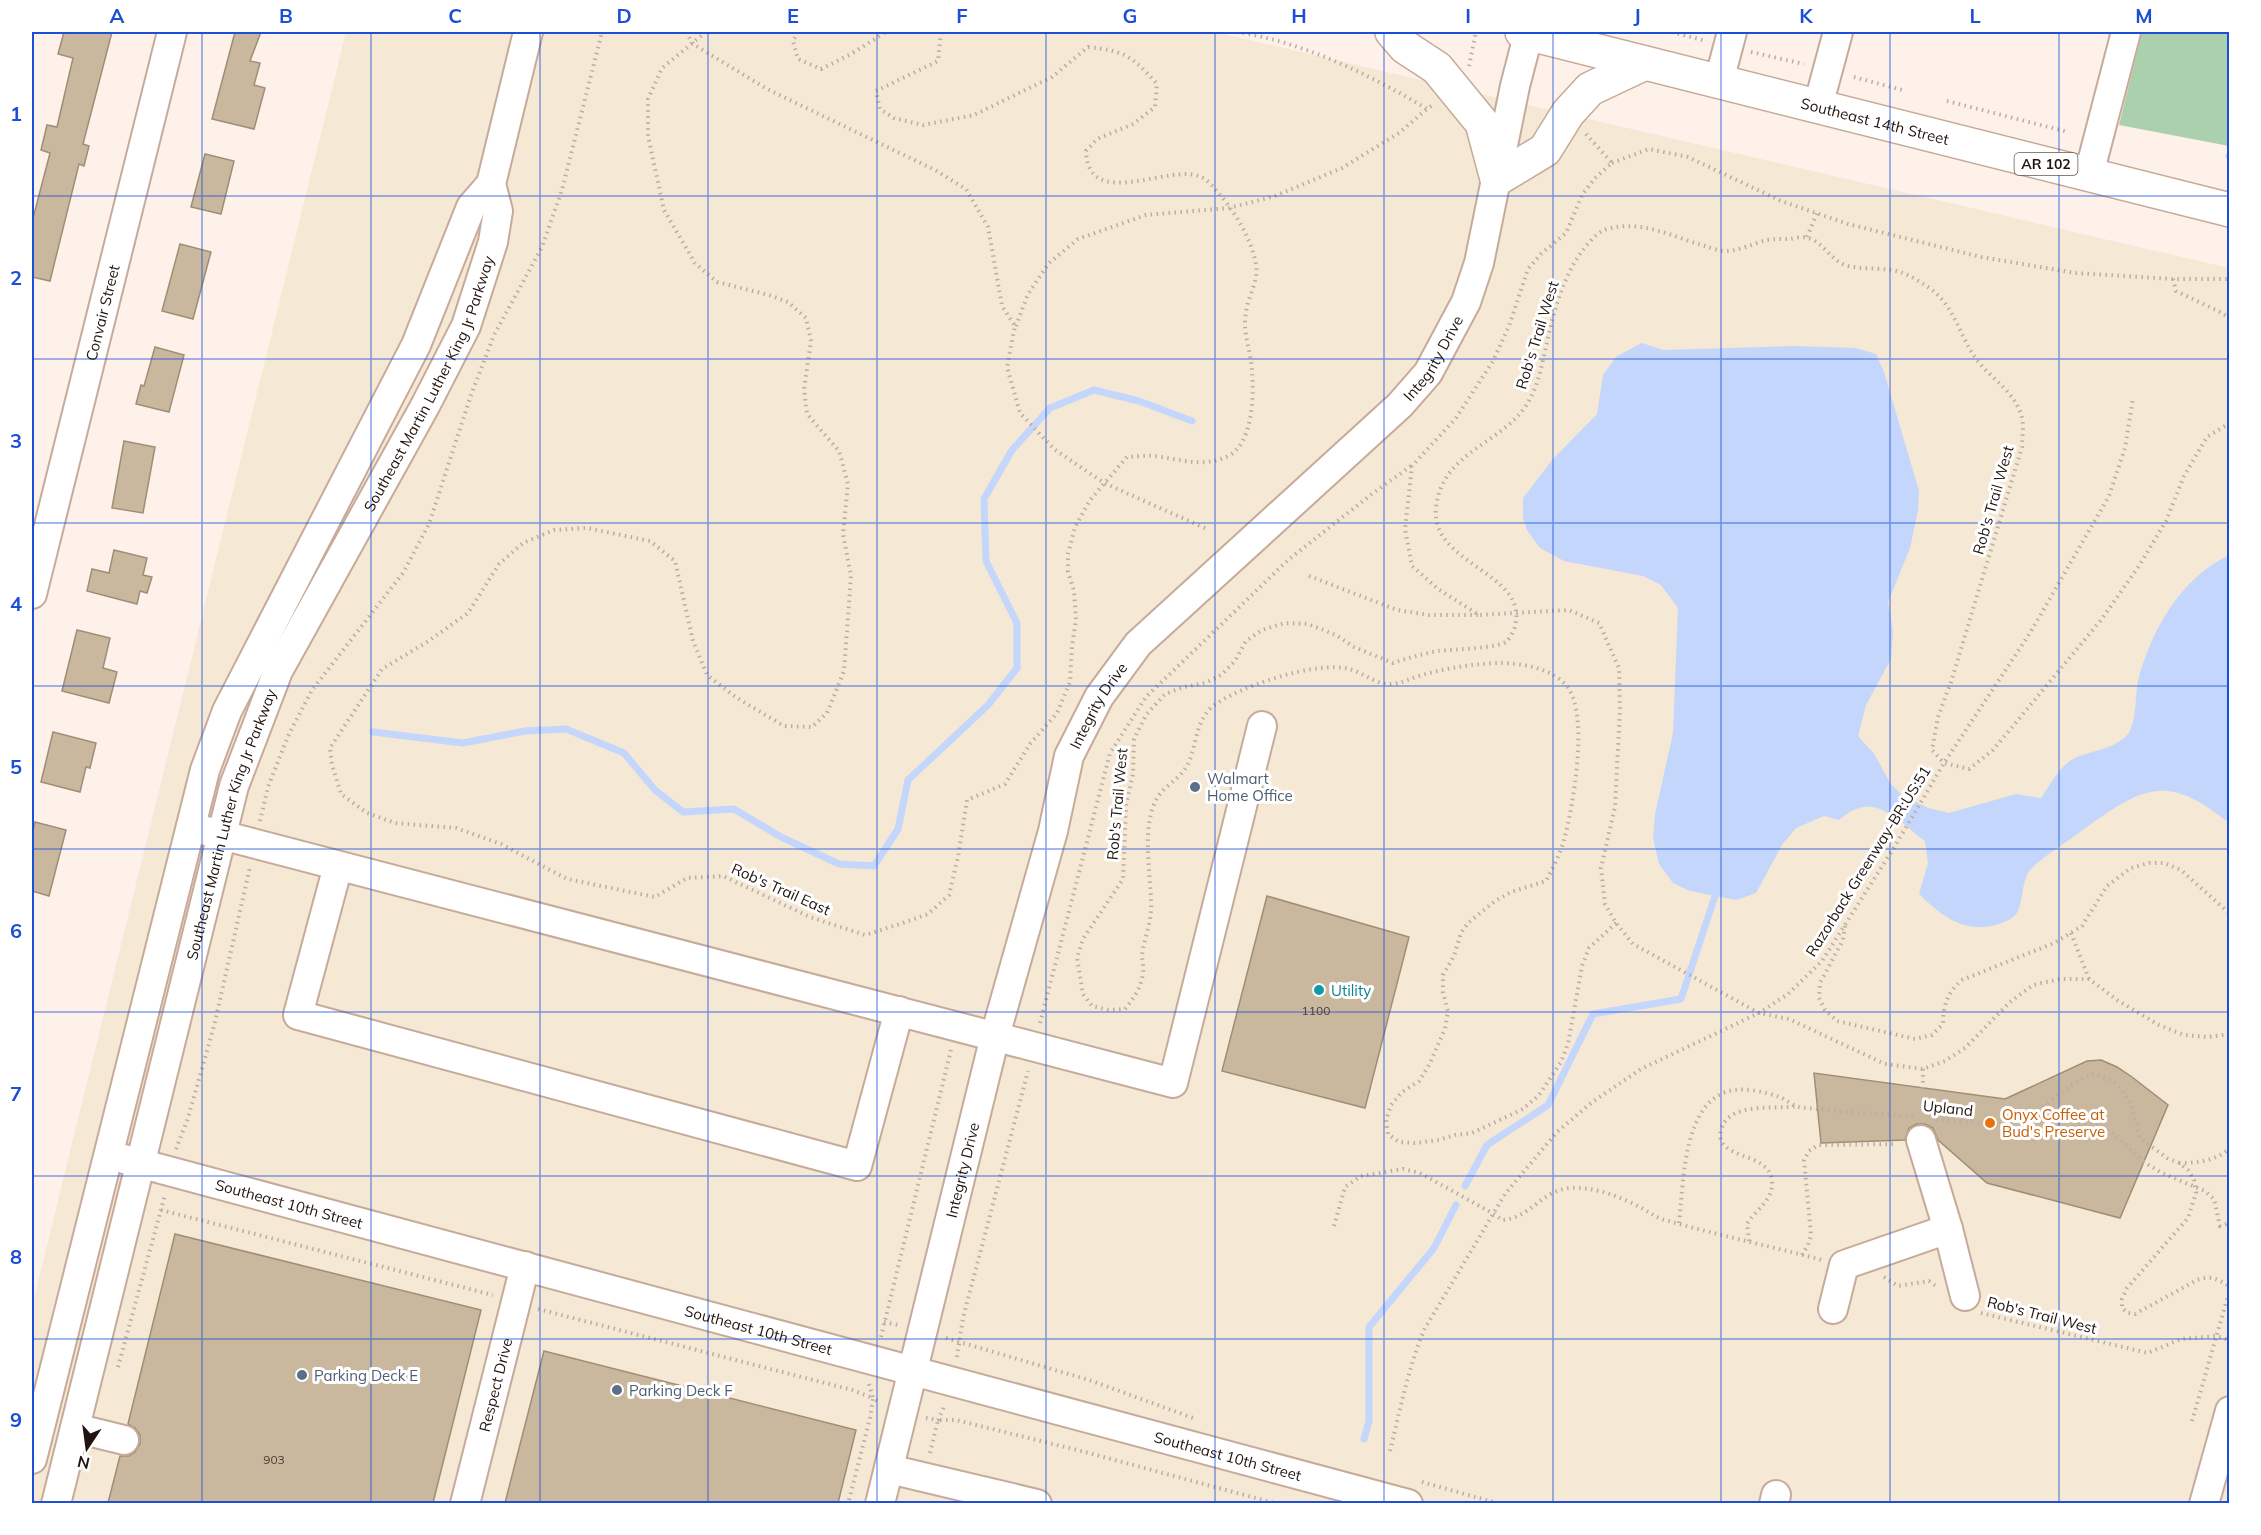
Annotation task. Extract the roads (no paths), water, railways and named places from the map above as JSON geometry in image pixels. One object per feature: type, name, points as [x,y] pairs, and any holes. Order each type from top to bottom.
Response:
[{"type":"main road","points":[[1392,32],[1406,47],[1437,68],[1482,123],[1497,179],[1545,150],[1568,113],[1590,89],[1645,63]]},
{"type":"main road","name":"Southeast 14th Street","points":[[1526,32],[2229,210]]},
{"type":"street","name":"Convair Street","points":[[32,594],[172,32]]},
{"type":"street","name":"Southeast Martin Luther King Jr Parkway","points":[[32,1458],[205,770],[227,711],[416,345],[471,207],[491,184],[528,32]]},
{"type":"street","name":"Integrity Drive","points":[[880,1503],[995,1036],[1053,831],[1070,756],[1099,697],[1138,644],[1400,405],[1428,373],[1467,303],[1479,263],[1526,32]]},
{"type":"street","points":[[1818,106],[1838,32]]},
{"type":"street","points":[[2090,174],[2126,32]]},
{"type":"street","points":[[1719,81],[1728,41]]},
{"type":"street","name":"Southeast Martin Luther King Jr Parkway","points":[[56,1503],[234,786],[278,671],[425,406],[466,326],[493,242],[498,212],[491,184]]},
{"type":"street","points":[[191,827],[1173,1083],[1262,726]]},
{"type":"street","points":[[338,866],[298,1015],[857,1166],[899,1011]]},
{"type":"street","points":[[1924,1130],[1948,1229],[1962,1302]]},
{"type":"street","name":"Southeast 10th Street","points":[[109,1155],[913,1370],[1414,1493]]},
{"type":"street","points":[[1833,1309],[1844,1265],[1948,1229]]},
{"type":"street","name":"Respect Drive","points":[[465,1503],[525,1266]]},
{"type":"street","points":[[2204,1503],[2229,1412]]},
{"type":"street","points":[[75,1428],[124,1440]]},
{"type":"street","points":[[889,1469],[1037,1503]]},
{"type":"water","points":[[1642,343],[1663,350],[1794,346],[1856,348],[1876,354],[1884,372],[1919,491],[1918,510],[1910,548],[1888,602],[1893,631],[1891,659],[1866,705],[1858,736],[1875,755],[1890,783],[1901,794],[1928,808],[1949,813],[2016,794],[2041,798],[2059,772],[2073,759],[2109,747],[2122,740],[2133,724],[2138,681],[2160,625],[2170,608],[2196,577],[2229,555],[2229,823],[2189,797],[2172,792],[2156,791],[2140,795],[2105,814],[2032,868],[2026,877],[2016,914],[2002,923],[1984,927],[1973,927],[1953,921],[1919,894],[1928,863],[1925,841],[1894,817],[1874,807],[1863,807],[1851,811],[1839,820],[1824,816],[1796,828],[1782,845],[1756,893],[1736,900],[1690,891],[1673,883],[1659,864],[1653,838],[1655,814],[1673,733],[1678,608],[1661,585],[1643,576],[1564,561],[1540,548],[1527,530],[1523,518],[1523,498],[1553,459],[1597,414],[1603,375],[1617,356]]},
{"type":"waterway","points":[[373,732],[463,743],[525,731],[566,729],[624,753],[655,790],[683,812],[734,809],[781,837],[839,864],[874,866],[898,829],[908,780],[988,705],[1017,668],[1017,623],[986,561],[984,499],[1012,450],[1050,408],[1094,390],[1139,401],[1192,421]]},
{"type":"waterway","points":[[1465,1186],[1487,1145],[1548,1105],[1593,1014],[1681,999],[1715,896]]},
{"type":"waterway","points":[[1364,1439],[1369,1421],[1369,1327],[1434,1248],[1456,1205]]},
{"type":"place","name":"Walmart Home Office","points":[[1195,787]]},
{"type":"place","name":"Utility","points":[[1319,990]]},
{"type":"place","name":"Onyx Coffee at Bud's Preserve","points":[[1990,1123]]},
{"type":"place","name":"Parking Deck E","points":[[302,1375]]},
{"type":"place","name":"Parking Deck F","points":[[617,1390]]}]
